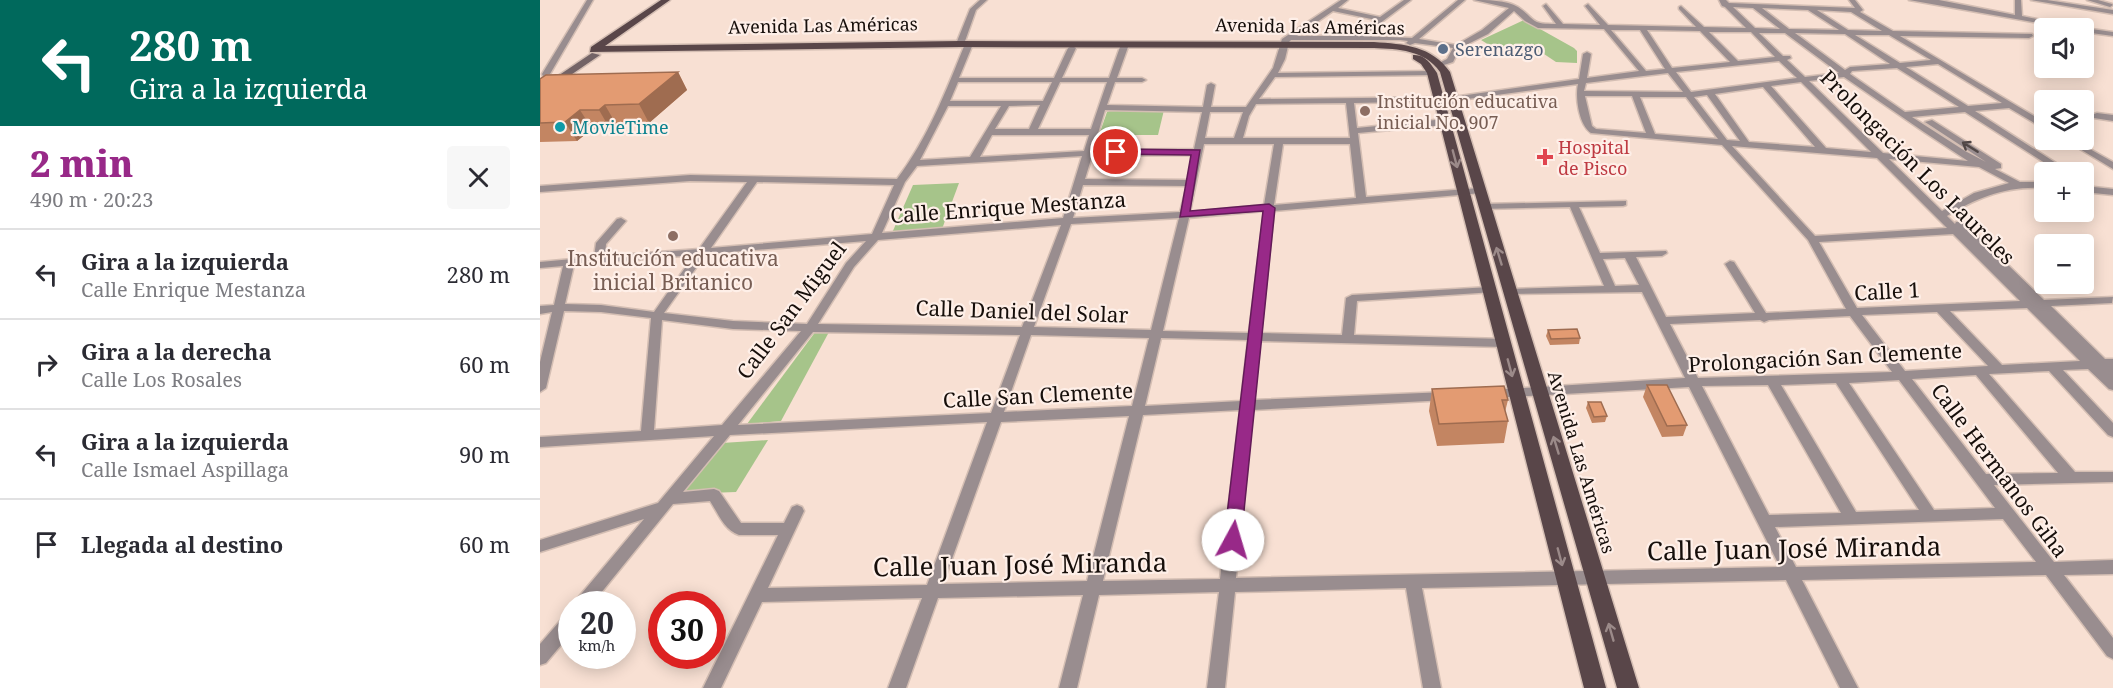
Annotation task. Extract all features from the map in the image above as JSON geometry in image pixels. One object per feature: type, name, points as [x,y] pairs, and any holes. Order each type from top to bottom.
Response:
[{"type":"main road","points":[[540,86],[596,54],[666,0]]},
{"type":"main road","points":[[540,93],[675,0]]},
{"type":"main road","name":"Avenida Las Américas","points":[[965,45],[1072,48],[1287,44],[1395,51],[1421,59],[1436,69]]},
{"type":"main road","name":"Avenida Las Américas","points":[[596,54],[965,45],[1346,44],[1407,48],[1430,56],[1453,99],[1628,688]]},
{"type":"main road","name":"Avenida Las Américas","points":[[1436,69],[1439,99],[1595,688]]},
{"type":"main road","points":[[1498,320],[1518,320]]},
{"type":"street","points":[[543,74],[590,0]]},
{"type":"street","name":"Calle San Miguel","points":[[594,591],[810,328],[850,265],[876,236],[900,182],[914,163],[945,104],[955,80],[973,9],[984,0]]},
{"type":"street","points":[[1238,141],[1251,106],[1273,75],[1287,44],[1345,0]]},
{"type":"street","points":[[1346,44],[1408,0]]},
{"type":"street","points":[[1407,48],[1414,39],[1462,0]]},
{"type":"street","points":[[1477,0],[1514,8],[1532,23],[1561,26],[2029,36]]},
{"type":"street","points":[[1729,3],[1761,7],[1860,10],[1860,7],[1852,0]]},
{"type":"street","points":[[1912,0],[1965,4],[2034,21]]},
{"type":"street","points":[[2018,0],[2019,18]]},
{"type":"street","points":[[2034,0],[2113,12]]},
{"type":"street","points":[[2090,0],[2110,5]]},
{"type":"street","name":"Prolongación Los Laureles","points":[[1729,3],[1893,158],[1943,214],[1955,231],[2102,363],[2113,386]]},
{"type":"street","points":[[1546,6],[1561,26]]},
{"type":"street","points":[[1588,6],[1644,73]]},
{"type":"street","points":[[1761,7],[1786,31],[1998,166],[2016,183]]},
{"type":"street","points":[[1761,7],[1801,32],[1904,115],[1981,166],[2016,183]]},
{"type":"street","points":[[1273,75],[1436,69],[1450,60],[1457,47],[1485,32],[1514,8]]},
{"type":"street","points":[[1681,8],[1706,30],[1736,63]]},
{"type":"street","points":[[1809,8],[2049,162]]},
{"type":"street","points":[[1333,9],[1381,19]]},
{"type":"street","points":[[1854,11],[2034,119]]},
{"type":"street","name":"Calle Hermanos Giha","points":[[1643,29],[1670,70],[1725,142],[1812,239],[1855,314],[2113,651]]},
{"type":"street","points":[[2094,31],[2113,34]]},
{"type":"street","points":[[1287,44],[1355,38],[1414,39],[1457,47]]},
{"type":"street","points":[[897,688],[1081,182],[1102,107],[1124,47]]},
{"type":"street","points":[[1032,132],[1072,48]]},
{"type":"street","points":[[1587,54],[1580,81],[1580,93],[1591,130],[1998,166]]},
{"type":"street","points":[[1102,107],[1208,108],[1453,99],[1644,73],[1787,58]]},
{"type":"street","points":[[1580,93],[1689,95],[1810,79],[1848,71],[1938,62]]},
{"type":"street","points":[[543,74],[558,74]]},
{"type":"street","name":"Prolongación Los Laureles","points":[[1810,79],[1881,157],[2035,304]]},
{"type":"street","points":[[955,80],[1142,80]]},
{"type":"street","points":[[1765,85],[1824,152]]},
{"type":"street","points":[[1068,688],[1156,335],[1192,183],[1211,86]]},
{"type":"street","points":[[1709,92],[1747,145]]},
{"type":"street","points":[[1635,94],[1652,136]]},
{"type":"street","points":[[1350,102],[1361,200]]},
{"type":"street","points":[[945,104],[1044,103]]},
{"type":"street","points":[[973,160],[1006,104]]},
{"type":"street","points":[[1904,115],[2011,105]]},
{"type":"street","points":[[2097,116],[2113,118]]},
{"type":"street","points":[[1353,130],[1445,122]]},
{"type":"street","points":[[990,132],[1095,132]]},
{"type":"street","points":[[1201,141],[1354,141]]},
{"type":"street","points":[[1216,688],[1246,405],[1279,142]]},
{"type":"street","points":[[2086,150],[2113,166]]},
{"type":"street","points":[[914,163],[1088,153],[1197,152]]},
{"type":"street","points":[[540,189],[690,178],[900,182]]},
{"type":"street","points":[[647,434],[657,315],[755,178]]},
{"type":"street","points":[[1081,182],[1192,183]]},
{"type":"street","points":[[1943,214],[1987,191],[2016,183],[2034,184]]},
{"type":"street","points":[[2094,189],[2113,192]]},
{"type":"street","name":"Calle Enrique Mestanza","points":[[540,265],[1067,220],[1184,215],[1479,191]]},
{"type":"street","points":[[1484,207],[1623,202]]},
{"type":"street","points":[[1573,204],[1611,289]]},
{"type":"street","points":[[599,260],[601,243],[621,222]]},
{"type":"street","points":[[1812,239],[1955,231]]},
{"type":"street","points":[[1595,256],[1662,253]]},
{"type":"street","points":[[1629,255],[1849,688]]},
{"type":"street","points":[[540,388],[557,306],[569,263]]},
{"type":"street","points":[[1730,264],[1764,318]]},
{"type":"street","points":[[1510,292],[1646,288]]},
{"type":"street","points":[[1348,339],[1353,298],[1490,290]]},
{"type":"street","name":"Calle 1","points":[[1664,321],[1855,314],[2112,300]]},
{"type":"street","name":"Calle Daniel del Solar","points":[[540,310],[557,306],[657,315],[708,323],[810,328],[902,328],[1504,343]]},
{"type":"street","points":[[1941,309],[1998,369]]},
{"type":"street","points":[[2102,363],[2113,374]]},
{"type":"street","name":"Prolongación San Clemente","points":[[1539,392],[1695,382],[1840,379],[2102,363]]},
{"type":"street","points":[[2052,366],[2113,432]]},
{"type":"street","points":[[1978,370],[2072,479]]},
{"type":"street","points":[[1771,379],[1852,518]]},
{"type":"street","points":[[1840,379],[1930,515]]},
{"type":"street","points":[[1482,395],[1539,392]]},
{"type":"street","name":"Calle San Clemente","points":[[540,442],[647,434],[1137,409],[1458,396]]},
{"type":"street","points":[[540,451],[580,439]]},
{"type":"street","points":[[1982,480],[2113,477]]},
{"type":"street","points":[[540,546],[667,503],[714,495],[734,526],[739,529],[788,529]]},
{"type":"street","points":[[712,688],[797,512]]},
{"type":"street","points":[[1765,521],[2007,513]]},
{"type":"street","name":"Calle Juan José Miranda","points":[[756,595],[2113,567]]},
{"type":"street","points":[[1413,581],[1432,688]]},
{"type":"street","points":[[540,657],[558,636]]},
{"type":"green space","points":[[1524,20],[1574,48],[1577,51],[1577,63],[1556,62],[1544,54],[1524,56],[1512,46],[1494,48],[1481,40]]},
{"type":"green space","points":[[1112,110],[1164,110],[1158,135],[1099,135],[1107,112]]},
{"type":"green space","points":[[959,183],[942,229],[892,233],[913,185]]},
{"type":"green space","points":[[816,331],[829,332],[781,421],[747,424]]},
{"type":"green space","points":[[768,440],[736,492],[682,494],[722,443]]},
{"type":"building","points":[[678,72],[639,104],[605,105],[599,110],[580,110],[565,122],[540,123],[540,79],[546,75]]},
{"type":"building","points":[[1577,329],[1580,338],[1551,339],[1548,330]]},
{"type":"building","points":[[1647,385],[1667,385],[1687,425],[1667,426]]},
{"type":"building","points":[[1504,386],[1508,400],[1502,400],[1508,421],[1439,424],[1432,389]]},
{"type":"building","points":[[1588,402],[1601,402],[1607,416],[1594,417]]},
{"type":"place","name":"Serenazgo","points":[[1443,49]]},
{"type":"place","name":"Institución educativa inicial No. 907","points":[[1365,111]]},
{"type":"place","name":"MovieTime","points":[[560,127]]},
{"type":"place","name":"Hospital de Pisco","points":[[1545,157]]},
{"type":"place","name":"Institución educativa inicial Britanico","points":[[673,236]]},
{"type":"route","points":[[1116,152],[1197,152],[1184,215],[1269,208],[1233,540]]}]
